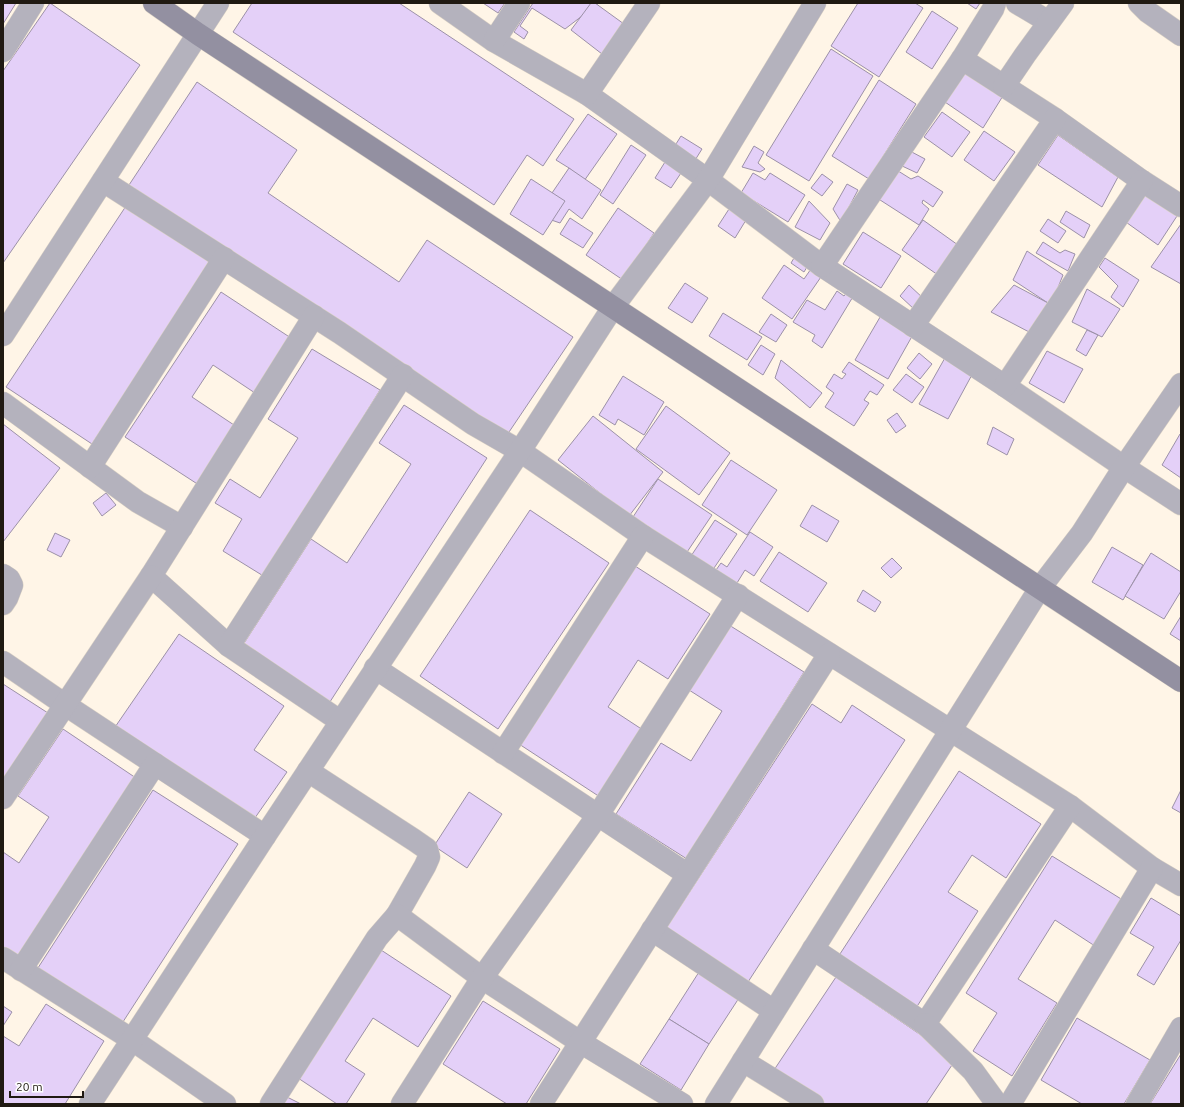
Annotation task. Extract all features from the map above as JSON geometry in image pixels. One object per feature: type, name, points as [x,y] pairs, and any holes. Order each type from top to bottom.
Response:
[{"type":"main road","points":[[154,3],[198,34],[1181,681]]},
{"type":"street","points":[[3,51],[33,3]]},
{"type":"street","points":[[3,335],[218,3]]},
{"type":"street","points":[[440,3],[494,41],[587,94],[708,180],[822,266],[1005,386],[1124,468],[1181,504]]},
{"type":"street","points":[[494,41],[519,3]]},
{"type":"street","points":[[587,94],[649,3]]},
{"type":"street","points":[[90,1104],[131,1039],[375,668],[520,451],[613,307],[708,180],[815,3]]},
{"type":"street","points":[[822,266],[962,59],[993,9],[995,3]]},
{"type":"street","points":[[1017,3],[1049,22]]},
{"type":"street","points":[[1004,86],[1063,3]]},
{"type":"street","points":[[1139,3],[1148,12],[1181,35]]},
{"type":"street","points":[[962,59],[1055,119],[1142,181],[1181,206]]},
{"type":"street","points":[[913,326],[1055,119]]},
{"type":"street","points":[[103,180],[314,316],[473,424],[520,451],[643,536],[1070,806],[1152,868],[1181,885]]},
{"type":"street","points":[[1005,386],[1142,181]]},
{"type":"street","points":[[90,467],[224,258]]},
{"type":"street","points":[[3,798],[64,704],[151,576],[314,316]]},
{"type":"street","points":[[229,646],[403,376]]},
{"type":"street","points":[[716,1104],[1040,588],[1082,533],[1181,384]]},
{"type":"street","points":[[3,403],[138,502],[182,527]]},
{"type":"street","points":[[503,753],[643,536]]},
{"type":"street","points":[[3,575],[12,585],[3,604]]},
{"type":"street","points":[[151,576],[229,646],[340,721]]},
{"type":"street","points":[[402,1104],[482,978],[598,815],[738,595]]},
{"type":"street","points":[[541,1104],[829,654]]},
{"type":"street","points":[[3,662],[64,704],[265,836]]},
{"type":"street","points":[[375,668],[687,874]]},
{"type":"street","points":[[21,970],[155,764]]},
{"type":"street","points":[[271,1104],[377,938],[397,915],[425,866],[428,857],[427,849],[308,771]]},
{"type":"street","points":[[925,1024],[1070,806]]},
{"type":"street","points":[[1010,1104],[1152,868]]},
{"type":"street","points":[[397,915],[482,978],[580,1042],[682,1104]]},
{"type":"street","points":[[652,930],[774,1011]]},
{"type":"street","points":[[813,949],[925,1024],[973,1071],[997,1104]]},
{"type":"street","points":[[3,958],[131,1039],[225,1104]]},
{"type":"street","points":[[1137,1104],[1181,1028]]},
{"type":"street","points":[[743,1061],[813,1104]]},
{"type":"building","points":[[3,3],[16,3],[3,24]]},
{"type":"building","points":[[50,3],[140,65],[3,263],[3,71]]},
{"type":"building","points":[[252,3],[399,3],[574,119],[543,166],[527,155],[494,205],[233,32]]},
{"type":"building","points":[[483,3],[505,3],[498,13]]},
{"type":"building","points":[[533,3],[599,3],[565,29],[532,8],[520,26],[528,32],[524,39],[514,32]]},
{"type":"building","points":[[591,3],[595,3],[624,24],[602,54],[571,30]]},
{"type":"building","points":[[858,3],[915,3],[923,8],[879,77],[831,46]]},
{"type":"building","points":[[967,3],[980,3],[976,9]]},
{"type":"building","points":[[932,11],[958,28],[932,69],[906,52]]},
{"type":"building","points":[[831,49],[873,76],[809,181],[766,155]]},
{"type":"building","points":[[966,64],[1006,91],[983,128],[942,100]]},
{"type":"building","points":[[879,80],[916,104],[869,179],[832,156]]},
{"type":"building","points":[[197,82],[297,150],[268,193],[399,282],[427,240],[573,337],[505,438],[129,185]]},
{"type":"building","points":[[942,112],[970,132],[952,157],[924,137]]},
{"type":"building","points":[[588,114],[617,134],[584,181],[569,168],[556,160]]},
{"type":"building","points":[[984,131],[1015,152],[994,181],[964,160]]},
{"type":"building","points":[[1058,135],[1118,177],[1102,207],[1038,165]]},
{"type":"building","points":[[681,136],[702,149],[692,165],[671,152]]},
{"type":"building","points":[[631,145],[646,155],[613,204],[600,195]]},
{"type":"building","points":[[754,146],[764,152],[758,163],[765,169],[760,172],[742,167]]},
{"type":"building","points":[[908,150],[925,159],[917,173],[900,165]]},
{"type":"building","points":[[665,162],[681,173],[671,188],[655,178]]},
{"type":"building","points":[[569,168],[601,190],[582,219],[569,209],[560,223],[537,215]]},
{"type":"building","points":[[895,169],[911,179],[918,176],[943,192],[933,207],[923,200],[922,203],[929,209],[919,225],[877,198]]},
{"type":"building","points":[[753,173],[765,180],[770,173],[805,195],[788,222],[741,193]]},
{"type":"building","points":[[822,174],[833,182],[822,196],[811,188]]},
{"type":"building","points":[[531,179],[565,201],[543,235],[510,214]]},
{"type":"building","points":[[847,184],[858,190],[841,222],[833,209]]},
{"type":"building","points":[[1145,193],[1177,216],[1158,245],[1123,220]]},
{"type":"building","points":[[809,201],[830,223],[820,240],[795,227]]},
{"type":"building","points":[[128,203],[213,260],[92,444],[6,387]]},
{"type":"building","points":[[618,208],[654,233],[623,280],[586,255]]},
{"type":"building","points":[[729,209],[746,220],[735,238],[718,226]]},
{"type":"building","points":[[1066,211],[1090,225],[1084,238],[1060,222]]},
{"type":"building","points":[[570,218],[593,233],[583,248],[560,234]]},
{"type":"building","points":[[1048,219],[1066,231],[1058,243],[1040,231]]},
{"type":"building","points":[[923,220],[958,245],[938,275],[902,250]]},
{"type":"building","points":[[1181,224],[1181,284],[1151,267]]},
{"type":"building","points":[[863,232],[901,256],[881,288],[843,264]]},
{"type":"building","points":[[1043,242],[1060,253],[1065,250],[1075,254],[1068,271],[1036,253]]},
{"type":"building","points":[[1027,251],[1063,275],[1051,305],[1013,280]]},
{"type":"building","points":[[797,253],[810,262],[804,272],[791,263]]},
{"type":"building","points":[[1105,258],[1139,280],[1123,307],[1111,297],[1118,286],[1099,267]]},
{"type":"building","points":[[784,265],[804,279],[813,266],[823,274],[792,319],[762,298]]},
{"type":"building","points":[[685,283],[708,298],[692,323],[668,308]]},
{"type":"building","points":[[909,285],[924,299],[915,310],[900,296]]},
{"type":"building","points":[[1014,285],[1048,303],[1031,333],[991,312]]},
{"type":"building","points":[[1087,289],[1120,309],[1102,337],[1072,322]]},
{"type":"building","points":[[837,291],[844,296],[848,291],[854,295],[822,348],[812,341],[815,335],[793,322],[807,300],[825,310]]},
{"type":"building","points":[[221,292],[294,340],[258,395],[213,365],[192,397],[240,429],[202,487],[125,437]]},
{"type":"building","points":[[883,312],[915,331],[888,379],[855,360]]},
{"type":"building","points":[[723,313],[762,337],[747,360],[709,336]]},
{"type":"building","points":[[771,314],[787,325],[776,342],[759,332]]},
{"type":"building","points":[[1087,330],[1098,335],[1086,356],[1076,350]]},
{"type":"building","points":[[761,345],[775,354],[763,375],[748,365]]},
{"type":"building","points":[[312,349],[380,390],[265,577],[223,551],[242,519],[215,503],[230,479],[260,498],[298,438],[268,419]]},
{"type":"building","points":[[1047,351],[1083,369],[1064,403],[1029,383]]},
{"type":"building","points":[[919,353],[932,364],[920,379],[907,368]]},
{"type":"building","points":[[946,356],[974,371],[948,419],[919,404]]},
{"type":"building","points":[[781,360],[822,393],[810,408],[775,378]]},
{"type":"building","points":[[849,362],[884,385],[877,395],[870,391],[864,400],[869,403],[854,426],[825,407],[834,393],[826,387],[834,374],[842,379],[846,374],[842,372]]},
{"type":"building","points":[[906,374],[924,387],[912,403],[893,390]]},
{"type":"building","points":[[623,376],[664,402],[644,435],[618,419],[615,425],[599,415]]},
{"type":"building","points":[[404,405],[487,458],[326,708],[239,651],[311,539],[347,563],[411,464],[379,443]]},
{"type":"building","points":[[666,406],[730,453],[699,495],[636,449]]},
{"type":"building","points":[[897,413],[906,426],[896,433],[887,420]]},
{"type":"building","points":[[593,416],[663,472],[629,516],[558,460]]},
{"type":"building","points":[[3,424],[60,468],[3,542]]},
{"type":"building","points":[[993,427],[1014,439],[1007,455],[987,444]]},
{"type":"building","points":[[1180,434],[1181,435],[1181,478],[1162,465]]},
{"type":"building","points":[[731,460],[777,490],[747,535],[702,505]]},
{"type":"building","points":[[658,479],[712,515],[685,555],[631,520]]},
{"type":"building","points":[[106,493],[116,505],[102,516],[93,503]]},
{"type":"building","points":[[812,505],[839,521],[827,542],[800,526]]},
{"type":"building","points":[[530,510],[609,563],[498,729],[420,676]]},
{"type":"building","points":[[715,520],[737,534],[712,571],[691,556]]},
{"type":"building","points":[[750,532],[773,547],[754,576],[745,570],[737,583],[716,570],[721,563],[727,567]]},
{"type":"building","points":[[55,533],[70,540],[61,557],[47,550]]},
{"type":"building","points":[[1112,547],[1143,565],[1123,600],[1092,582]]},
{"type":"building","points":[[779,552],[827,583],[808,612],[760,581]]},
{"type":"building","points":[[1151,553],[1181,572],[1181,591],[1164,619],[1125,596]]},
{"type":"building","points":[[892,558],[902,568],[891,578],[881,568]]},
{"type":"building","points":[[635,566],[710,614],[668,679],[638,660],[608,707],[643,730],[600,797],[519,744]]},
{"type":"building","points":[[863,590],[881,602],[875,612],[857,601]]},
{"type":"building","points":[[1181,616],[1181,641],[1170,634]]},
{"type":"building","points":[[729,625],[804,672],[687,859],[616,814],[661,743],[691,761],[722,711],[689,690]]},
{"type":"building","points":[[179,634],[284,706],[254,750],[287,772],[250,825],[113,730]]},
{"type":"building","points":[[3,684],[48,713],[3,779]]},
{"type":"building","points":[[812,704],[841,723],[852,705],[905,740],[748,982],[666,928]]},
{"type":"building","points":[[63,729],[136,778],[17,958],[3,949],[3,852],[19,863],[49,817],[18,796]]},
{"type":"building","points":[[959,771],[1041,824],[1006,878],[972,855],[948,892],[978,911],[916,1008],[838,957]]},
{"type":"building","points":[[153,790],[238,844],[119,1028],[34,974]]},
{"type":"building","points":[[1181,790],[1181,813],[1172,808]]},
{"type":"building","points":[[469,792],[502,814],[467,868],[434,846]]},
{"type":"building","points":[[1052,856],[1126,902],[1098,948],[1055,920],[1018,979],[1057,1003],[1012,1076],[973,1051],[997,1013],[966,993]]},
{"type":"building","points":[[1151,898],[1181,916],[1181,940],[1154,985],[1137,975],[1154,947],[1130,933]]},
{"type":"building","points":[[378,948],[451,996],[418,1047],[373,1018],[345,1061],[365,1074],[346,1104],[337,1104],[295,1076]]},
{"type":"building","points":[[699,972],[739,998],[709,1044],[669,1019]]},
{"type":"building","points":[[836,977],[956,1059],[926,1104],[825,1104],[774,1070]]},
{"type":"building","points":[[483,1001],[560,1049],[526,1104],[507,1104],[443,1064]]},
{"type":"building","points":[[46,1004],[104,1041],[65,1104],[3,1104],[3,1036],[19,1046]]},
{"type":"building","points":[[3,1006],[12,1012],[3,1026]]},
{"type":"building","points":[[1077,1018],[1150,1060],[1124,1104],[1082,1104],[1041,1080]]},
{"type":"building","points":[[669,1019],[709,1044],[681,1090],[640,1064]]},
{"type":"building","points":[[1181,1054],[1181,1104],[1150,1104]]},
{"type":"building","points":[[285,1096],[301,1104],[281,1104]]}]
